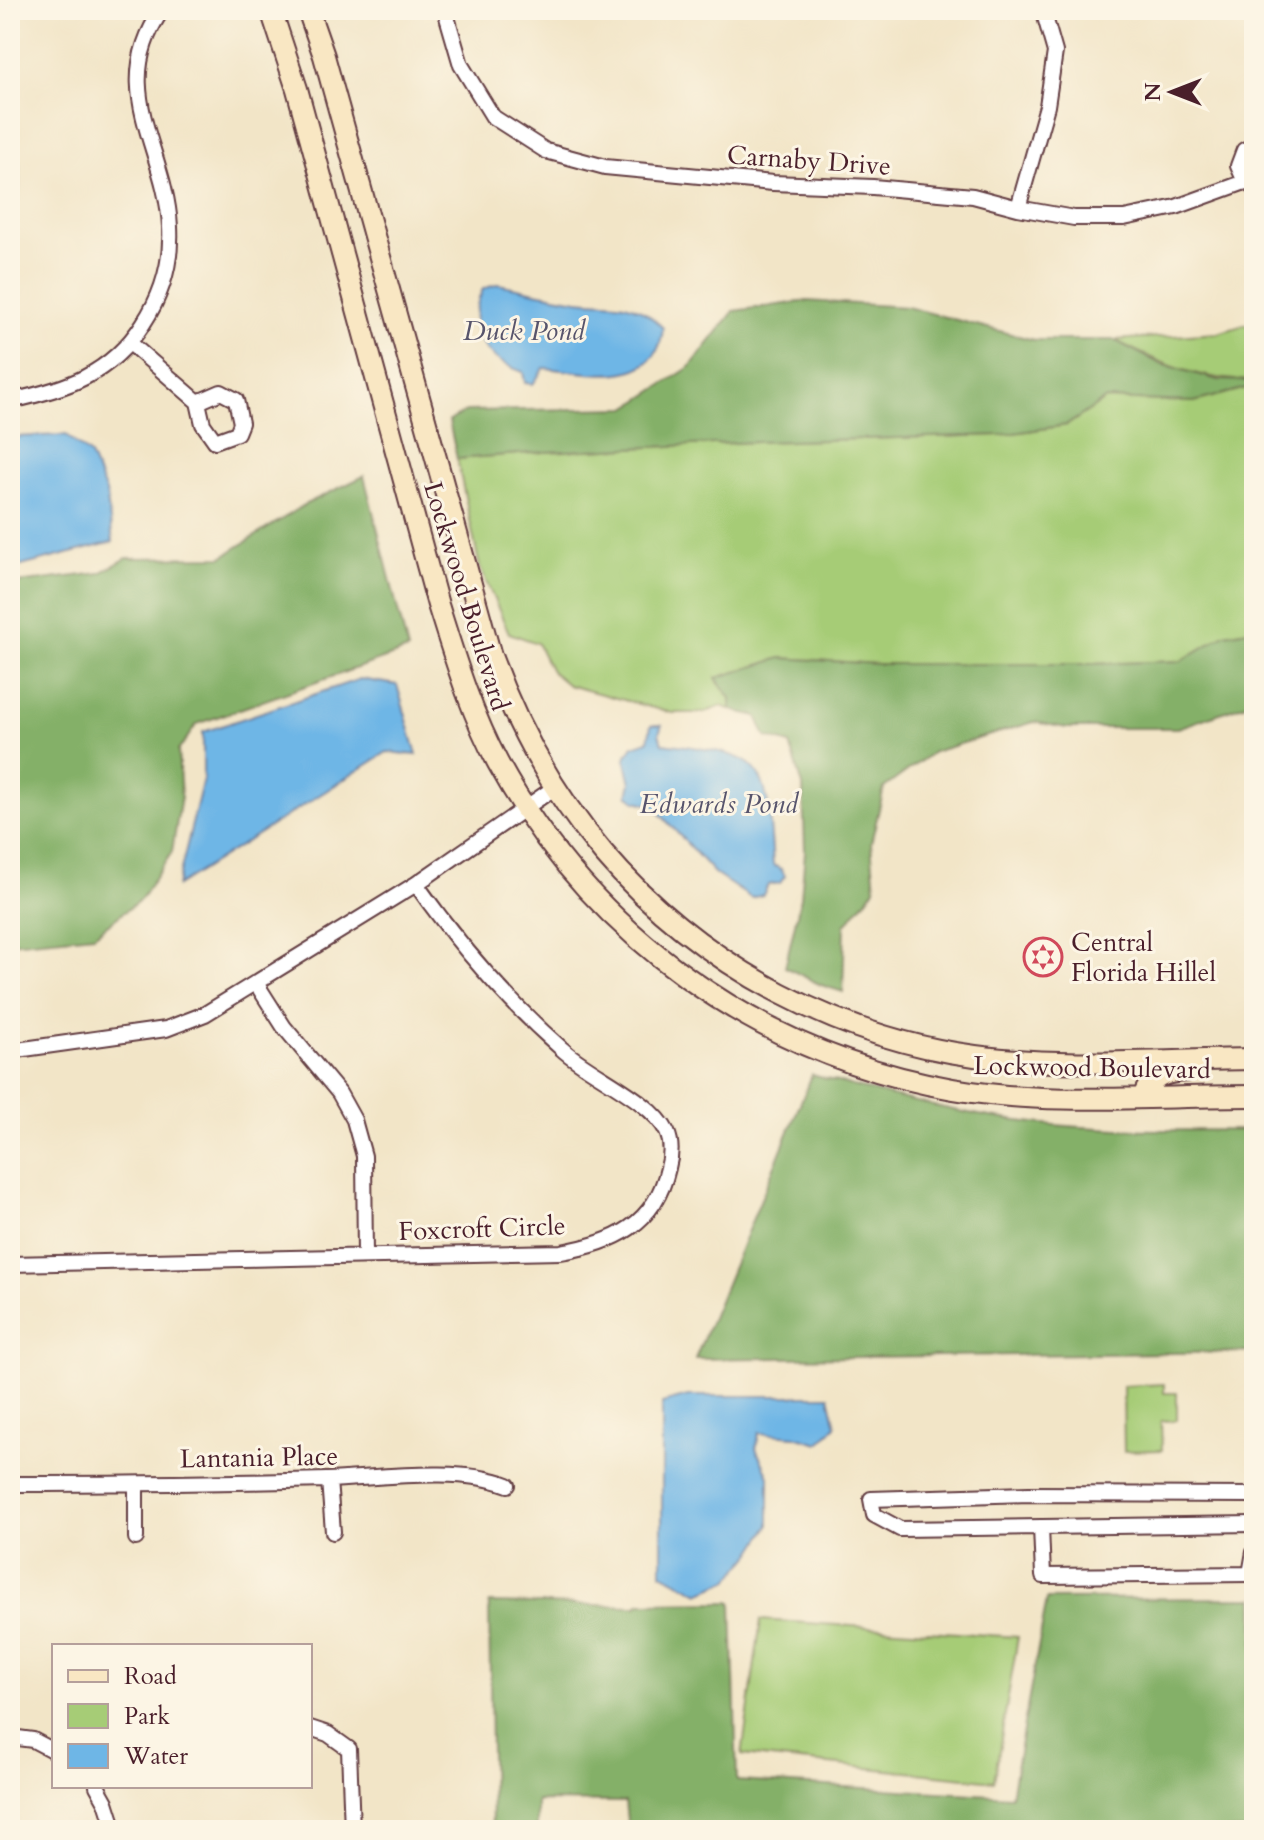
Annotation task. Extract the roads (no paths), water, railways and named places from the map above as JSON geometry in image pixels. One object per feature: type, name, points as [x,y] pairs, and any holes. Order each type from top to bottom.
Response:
[{"type":"main road","name":"Lockwood Boulevard","points":[[271,10],[297,89],[438,605],[461,678],[497,762],[525,810],[568,869],[642,944],[708,994],[789,1039],[863,1067],[915,1081],[1005,1095],[1254,1096]]},
{"type":"main road","name":"Lockwood Boulevard","points":[[308,10],[329,71],[491,656],[512,710],[554,788],[598,849],[627,881],[695,940],[735,968],[838,1020],[924,1046],[1006,1059],[1254,1059]]},
{"type":"main road","points":[[915,1081],[924,1046]]},
{"type":"main road","points":[[1143,1097],[1147,1087],[1167,1072],[1254,1070]]},
{"type":"main road","points":[[1188,1096],[1215,1083],[1254,1083]]},
{"type":"street","points":[[10,401],[70,386],[101,369],[130,343],[158,301],[168,266],[170,226],[163,185],[140,108],[138,69],[147,31],[162,10]]},
{"type":"street","name":"Carnaby Drive","points":[[445,10],[461,65],[493,117],[546,151],[605,167],[759,182],[873,187],[973,196],[1074,218],[1124,218],[1176,207],[1250,184],[1238,166],[1244,150],[1254,145]]},
{"type":"street","points":[[1018,208],[1047,106],[1055,52],[1043,10]]},
{"type":"street","points":[[130,343],[198,402]]},
{"type":"street","points":[[10,1051],[166,1029],[205,1014],[416,884],[554,788]]},
{"type":"street","name":"Foxcroft Circle","points":[[10,1264],[561,1252],[594,1247],[623,1234],[648,1212],[665,1181],[671,1155],[667,1132],[649,1110],[565,1052],[522,1012],[474,961],[416,884]]},
{"type":"street","points":[[256,983],[284,1027],[339,1093],[354,1120],[364,1156],[365,1256]]},
{"type":"street","name":"Lantania Place","points":[[10,1484],[431,1476],[489,1478],[508,1485]]},
{"type":"street","points":[[329,1480],[333,1532]]},
{"type":"street","points":[[136,1484],[136,1538]]},
{"type":"street","points":[[1254,1495],[1029,1494],[871,1499],[874,1515],[900,1529],[1254,1524]]},
{"type":"street","points":[[1041,1527],[1043,1576],[1250,1574],[1254,1552]]},
{"type":"street","points":[[312,1729],[328,1734],[349,1749],[352,1830]]},
{"type":"street","points":[[10,1737],[33,1740],[52,1750]]},
{"type":"street","points":[[98,1788],[115,1830]]},
{"type":"water","points":[[10,106],[19,180],[10,222]]},
{"type":"water","name":"Duck Pond","points":[[498,284],[572,299],[620,303],[641,310],[663,328],[658,348],[648,361],[635,369],[600,374],[544,368],[533,384],[525,383],[523,372],[497,359],[480,341],[476,330],[475,317],[483,289]]},
{"type":"water","points":[[66,435],[90,455],[106,492],[113,542],[10,569],[10,437]]},
{"type":"water","points":[[360,679],[397,685],[417,755],[387,752],[177,886],[203,779],[203,732]]},
{"type":"water","name":"Edwards Pond","points":[[651,725],[662,725],[659,733],[662,743],[724,753],[742,760],[755,770],[768,803],[773,865],[781,869],[785,876],[780,883],[768,885],[763,895],[751,898],[715,874],[652,805],[636,801],[628,795],[631,783],[625,758],[633,746],[648,741]]},
{"type":"water","points":[[688,1396],[829,1396],[836,1426],[819,1443],[795,1436],[759,1433],[756,1449],[769,1476],[769,1526],[752,1553],[729,1580],[699,1593],[662,1573],[662,1403]]},
{"type":"place","name":"Central Florida Hillel","points":[[1043,957]]}]
